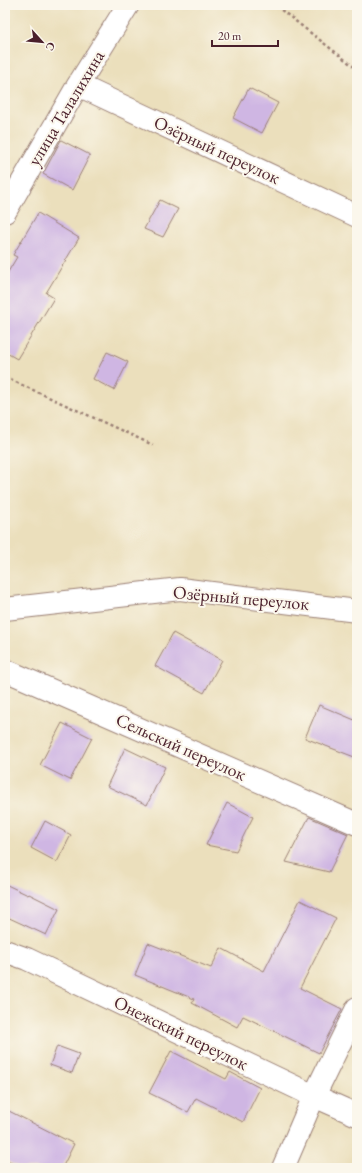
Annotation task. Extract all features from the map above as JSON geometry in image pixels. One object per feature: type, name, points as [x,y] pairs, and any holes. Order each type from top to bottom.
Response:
[{"type":"street","name":"улица Талалихина","points":[[5,212],[78,85],[128,5]]},
{"type":"street","name":"Озёрный переулок","points":[[78,85],[357,216]]},
{"type":"street","name":"Озёрный переулок","points":[[5,609],[180,589],[357,611]]},
{"type":"street","name":"Сельский переулок","points":[[5,670],[357,824]]},
{"type":"street","name":"Онежский переулок","points":[[5,951],[27,959],[357,1115]]},
{"type":"street","points":[[283,1168],[314,1096],[357,1008]]},
{"type":"path","points":[[278,5],[280,9],[357,68]]},
{"type":"path","points":[[5,377],[153,445]]},
{"type":"building","points":[[249,88],[278,103],[262,133],[233,118]]},
{"type":"building","points":[[61,140],[90,155],[72,190],[43,174]]},
{"type":"building","points":[[160,200],[178,209],[163,237],[144,229]]},
{"type":"building","points":[[38,213],[79,238],[46,293],[54,298],[17,359],[5,352],[5,277],[17,257],[13,255]]},
{"type":"building","points":[[107,352],[128,362],[114,390],[93,379]]},
{"type":"building","points":[[173,633],[222,660],[204,693],[155,666]]},
{"type":"building","points":[[319,705],[357,721],[357,758],[305,738]]},
{"type":"building","points":[[62,723],[92,738],[70,780],[40,765]]},
{"type":"building","points":[[125,748],[165,767],[147,805],[107,786]]},
{"type":"building","points":[[227,803],[253,817],[236,851],[206,845]]},
{"type":"building","points":[[309,817],[348,834],[329,872],[286,862]]},
{"type":"building","points":[[45,821],[71,835],[57,862],[31,848]]},
{"type":"building","points":[[5,884],[59,909],[46,935],[5,916]]},
{"type":"building","points":[[300,900],[336,918],[300,988],[342,1009],[319,1053],[243,1016],[237,1027],[192,1003],[194,999],[135,975],[148,943],[211,968],[221,948],[264,971]]},
{"type":"building","points":[[57,1046],[79,1054],[72,1073],[50,1065]]},
{"type":"building","points":[[171,1051],[226,1079],[230,1072],[260,1088],[243,1122],[196,1098],[188,1112],[149,1093]]},
{"type":"building","points":[[5,1109],[74,1144],[62,1168],[21,1168],[5,1160]]}]
